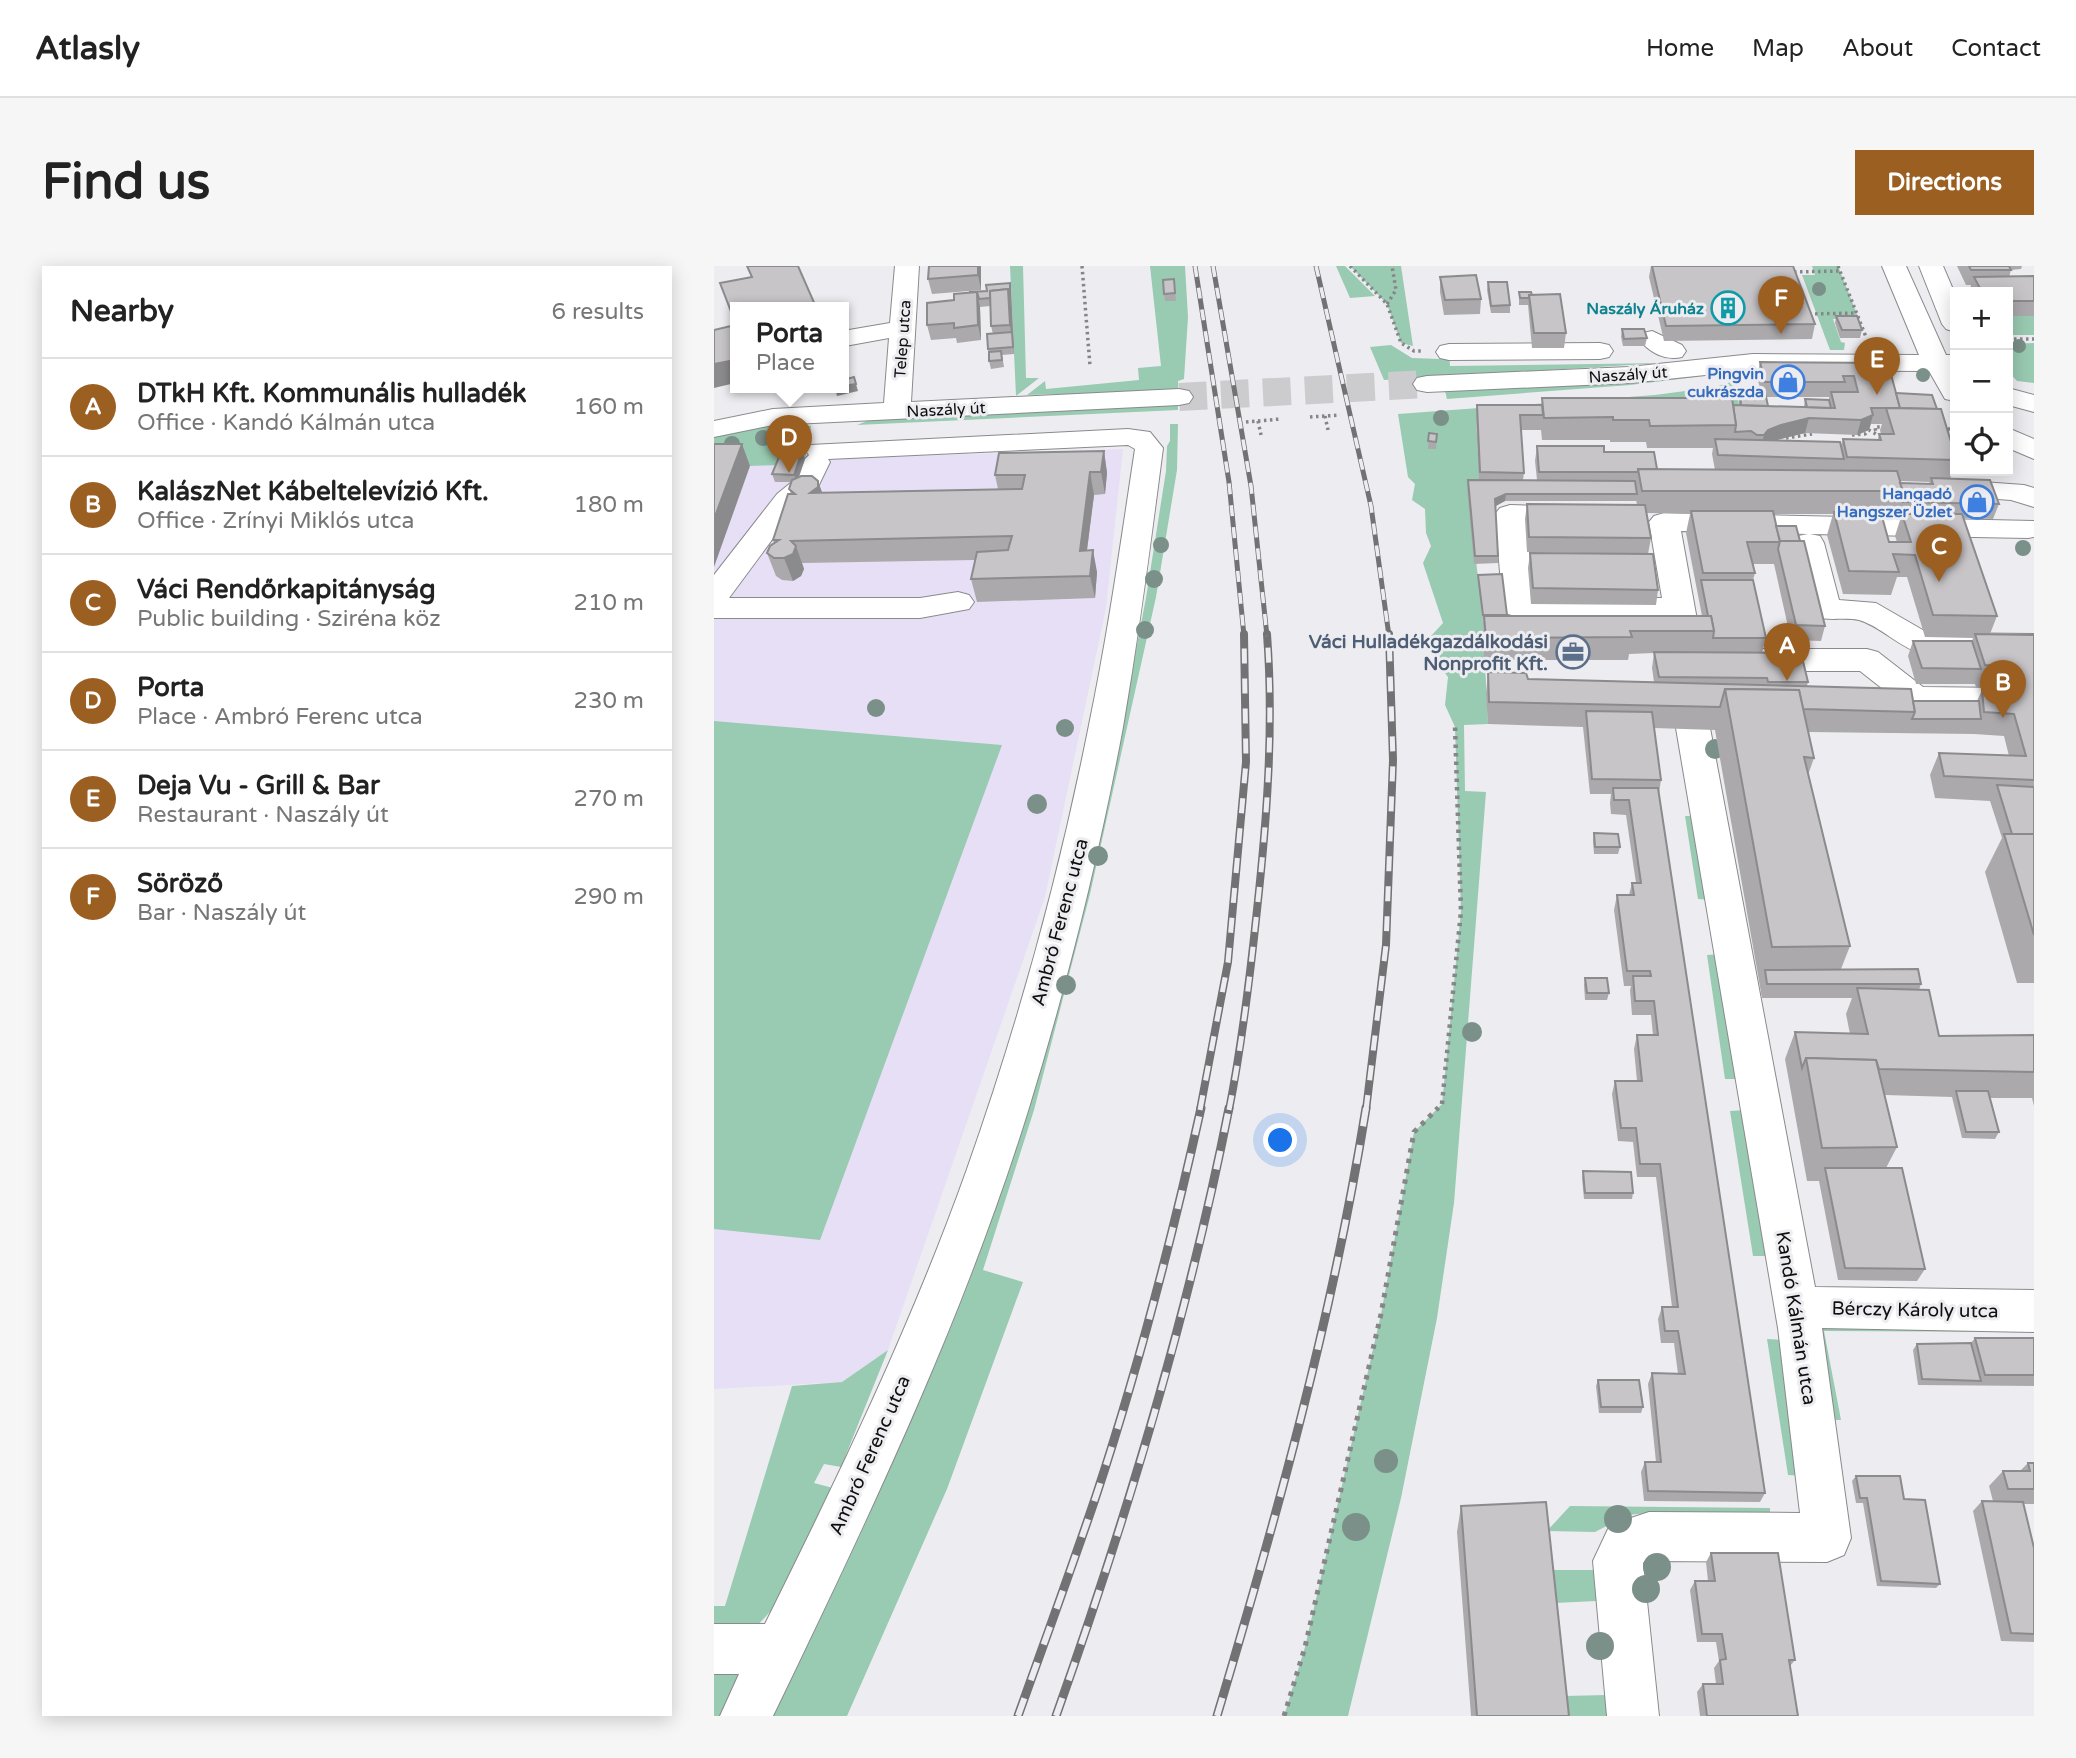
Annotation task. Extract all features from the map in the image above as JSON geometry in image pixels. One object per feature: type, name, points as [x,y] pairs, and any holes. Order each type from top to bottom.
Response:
[{"type":"street","name":"Telep utca","points":[[897,411],[906,266]]},
{"type":"street","points":[[1894,266],[1946,363]]},
{"type":"street","points":[[1931,266],[1950,312]]},
{"type":"street","points":[[849,337],[904,328]]},
{"type":"street","points":[[1449,352],[1662,345],[1712,356],[1733,364]]},
{"type":"street","name":"Naszály út","points":[[1427,384],[1629,375],[1733,364],[1946,363]]},
{"type":"street","name":"Naszály út","points":[[714,429],[773,417],[827,433],[897,411],[1179,397]]},
{"type":"street","points":[[2013,398],[2034,404]]},
{"type":"street","points":[[2013,417],[2034,426]]},
{"type":"street","points":[[714,596],[787,500],[806,485],[827,433]]},
{"type":"street","name":"Ambró Ferenc utca","points":[[746,1716],[897,1396],[967,1226],[1026,1047],[1068,895],[1098,765],[1122,634],[1149,448],[1140,438],[1128,437],[827,433]]},
{"type":"street","points":[[2013,439],[2034,451]]},
{"type":"street","points":[[1602,516],[1510,514],[1519,607],[1681,620],[1653,519],[2031,537],[2022,484],[1911,487]]},
{"type":"street","points":[[1808,543],[1826,610],[1865,610],[1922,643],[2034,645]]},
{"type":"street","points":[[714,608],[920,608],[958,602]]},
{"type":"street","points":[[1763,660],[1867,660],[1916,698]]},
{"type":"street","points":[[1811,660],[1825,697],[1906,705],[1916,698],[2005,699]]},
{"type":"street","name":"Kandó Kálmán utca","points":[[1633,1716],[1618,1561],[1623,1548],[1631,1539],[1649,1536],[1827,1538],[1816,1435],[1796,1307],[1691,709]]},
{"type":"street","name":"Bérczy Károly utca","points":[[1796,1307],[2034,1311]]},
{"type":"street","points":[[714,1649],[779,1649]]},
{"type":"path","points":[[1082,266],[1090,366]]},
{"type":"path","points":[[1350,266],[1387,304],[1401,343],[1406,348],[1414,351],[1449,352]]},
{"type":"path","points":[[1387,304],[1396,290],[1392,266]]},
{"type":"path","points":[[1792,266],[1798,282]]},
{"type":"path","points":[[1838,266],[1869,346]]},
{"type":"path","points":[[1794,272],[1840,271]]},
{"type":"path","points":[[1805,303],[1813,324]]},
{"type":"path","points":[[1809,314],[1857,313]]},
{"type":"path","points":[[1855,323],[1861,323]]},
{"type":"path","points":[[2013,339],[2034,339]]},
{"type":"path","points":[[1310,417],[1340,415]]},
{"type":"path","points":[[1325,416],[1328,430]]},
{"type":"path","points":[[1246,422],[1280,419]]},
{"type":"path","points":[[1258,421],[1261,435]]},
{"type":"path","points":[[1844,435],[1857,435],[1869,430],[1876,434],[1875,427],[1891,427]]},
{"type":"path","points":[[1879,427],[1882,438]]},
{"type":"path","points":[[1942,440],[1938,429],[1950,429]]},
{"type":"path","points":[[1777,440],[1805,433],[1818,434]]},
{"type":"path","points":[[1284,1716],[1305,1647],[1381,1314],[1414,1132],[1442,1104],[1461,911],[1455,726]]},
{"type":"shaded area","points":[[1123,449],[1106,608],[1045,897],[888,1350],[842,1382],[714,1389],[714,467],[784,460]]},
{"type":"green space","points":[[1010,266],[1023,266],[1026,378],[1039,378],[1016,396]]},
{"type":"green space","points":[[1150,266],[1185,266],[1188,317],[1184,379],[1178,381],[1178,389],[1059,396],[1027,395],[1045,381],[1046,389],[1139,380],[1138,368],[1161,366]]},
{"type":"green space","points":[[1336,266],[1345,266],[1375,296],[1350,298]]},
{"type":"green space","points":[[1350,266],[1401,266],[1413,346],[1401,343],[1387,304]]},
{"type":"green space","points":[[1812,266],[1838,266],[1859,319],[1833,319],[1841,342],[1845,343],[1844,350],[1830,350],[1802,275],[1815,275]]},
{"type":"green space","points":[[2013,316],[2034,316],[2034,335],[2013,335]]},
{"type":"green space","points":[[2034,343],[2034,383],[2017,381],[2013,377],[2013,344]]},
{"type":"green space","points":[[1391,345],[1412,358],[1440,359],[1439,352],[1449,352],[1450,366],[1663,363],[1384,380],[1370,347]]},
{"type":"green space","points":[[1704,376],[1630,385],[1447,399],[1445,391]]},
{"type":"green space","points":[[1737,380],[1740,419],[1476,420],[1480,488],[1468,488],[1483,623],[1488,724],[1464,725],[1465,791],[1486,792],[1454,1203],[1437,1318],[1401,1498],[1348,1716],[1284,1716],[1305,1647],[1381,1314],[1414,1132],[1442,1104],[1461,911],[1455,727],[1445,705],[1448,677],[1433,657],[1431,636],[1443,623],[1423,563],[1431,546],[1426,533],[1425,509],[1412,500],[1415,484],[1408,477],[1398,414],[1655,395],[1715,387]]},
{"type":"green space","points":[[1178,403],[1178,410],[857,425],[872,419]]},
{"type":"green space","points":[[796,423],[811,426],[805,459],[782,465],[714,467],[714,435],[773,424]]},
{"type":"green space","points":[[1170,424],[1178,424],[1177,470],[1156,597],[1090,894],[1034,1110],[983,1270],[1023,1282],[947,1489],[847,1716],[714,1716],[714,1672],[787,1681],[1115,758],[1146,598],[1166,471]]},
{"type":"green space","points":[[714,721],[1002,745],[820,1240],[714,1229]]},
{"type":"green space","points":[[1685,816],[1696,816],[1711,900],[1698,899]]},
{"type":"green space","points":[[1721,954],[1740,1079],[1725,1079],[1707,955]]},
{"type":"green space","points":[[1746,1110],[1769,1256],[1753,1256],[1730,1111]]},
{"type":"green space","points":[[1812,1319],[2034,1332],[1824,1331],[1841,1420],[1829,1420]]},
{"type":"green space","points":[[1767,1339],[1784,1340],[1805,1476],[1788,1475]]},
{"type":"green space","points":[[888,1350],[841,1467],[824,1464],[814,1483],[833,1488],[781,1600],[756,1627],[714,1634],[714,1606],[725,1606],[792,1386],[842,1382]]},
{"type":"green space","points":[[1570,1506],[1770,1508],[1770,1515],[1649,1513],[1628,1515],[1595,1532],[1547,1531]]},
{"type":"green space","points":[[1551,1570],[1594,1570],[1597,1601],[1554,1603]]},
{"type":"green space","points":[[1607,1695],[1609,1716],[1566,1716],[1564,1696]]},
{"type":"building","points":[[747,266],[798,266],[814,302],[730,302],[730,309],[720,283],[752,277]]},
{"type":"building","points":[[929,266],[978,266],[978,275],[928,279]]},
{"type":"building","name":"Naszály Áruház","points":[[1652,266],[1793,266],[1815,324],[1666,326]]},
{"type":"building","points":[[1969,266],[2009,266],[2011,270],[1971,270]]},
{"type":"building","points":[[1476,275],[1481,299],[1445,300],[1440,277]]},
{"type":"building","points":[[2034,276],[2034,301],[2013,301],[2013,287],[1979,287],[1974,277]]},
{"type":"building","points":[[1174,279],[1175,293],[1164,294],[1163,280]]},
{"type":"building","points":[[1488,282],[1507,282],[1510,305],[1491,306]]},
{"type":"building","points":[[1010,283],[1010,296],[1008,289],[990,291],[990,298],[979,299],[977,292],[969,292],[987,291],[986,285]]},
{"type":"building","points":[[1008,289],[1010,325],[991,326],[990,291]]},
{"type":"building","points":[[977,292],[978,325],[954,328],[954,323],[927,325],[927,303],[954,300],[954,294]]},
{"type":"building","points":[[1519,292],[1531,292],[1532,295],[1529,295],[1529,298],[1520,298]]},
{"type":"building","points":[[1560,294],[1566,333],[1534,333],[1529,295]]},
{"type":"building","points":[[1836,316],[1857,316],[1862,330],[1842,330]]},
{"type":"building","points":[[730,326],[730,361],[714,364],[714,330]]},
{"type":"building","points":[[1622,329],[1644,329],[1647,338],[1624,339]]},
{"type":"building","points":[[1012,332],[1013,347],[988,349],[987,334]]},
{"type":"building","points":[[1001,351],[1002,360],[989,361],[989,352]]},
{"type":"building","points":[[1760,362],[1888,363],[1900,408],[1871,408],[1873,415],[1861,420],[1809,418],[1781,425],[1768,430],[1764,435],[1751,431],[1735,432],[1733,405],[1835,408],[1831,392],[1858,392],[1854,376],[1843,376],[1845,382],[1765,382]]},
{"type":"building","points":[[854,377],[856,384],[849,385],[849,378]]},
{"type":"building","points":[[1740,391],[1765,392],[1768,406],[1741,405]]},
{"type":"building","points":[[1896,393],[1932,395],[1937,409],[1900,408]]},
{"type":"building","points":[[1542,398],[1732,398],[1736,425],[1650,426],[1649,420],[1613,420],[1613,417],[1544,418]]},
{"type":"building","points":[[1805,399],[1829,400],[1831,408],[1807,407]]},
{"type":"building","points":[[1477,405],[1542,405],[1543,415],[1520,415],[1524,473],[1480,472]]},
{"type":"building","points":[[1886,408],[1941,409],[1950,439],[1950,460],[1847,457],[1843,439],[1881,440],[1879,434],[1894,434]]},
{"type":"building","points":[[1429,433],[1437,434],[1436,442],[1428,441]]},
{"type":"building","points":[[1715,439],[1840,442],[1844,459],[1718,455]]},
{"type":"building","points":[[714,444],[742,444],[714,519]]},
{"type":"building","points":[[1537,446],[1604,446],[1604,452],[1654,452],[1657,469],[1638,469],[1638,472],[1539,472]]},
{"type":"building","points":[[1104,451],[1101,472],[1090,472],[1080,551],[1093,550],[1090,576],[971,579],[977,552],[1008,550],[1012,536],[791,541],[796,546],[793,554],[774,558],[767,553],[770,546],[779,540],[773,540],[788,494],[795,494],[789,489],[792,480],[801,476],[812,476],[818,481],[818,487],[810,493],[1022,489],[1025,475],[995,475],[999,453]]},
{"type":"building","points":[[781,452],[802,452],[794,475],[772,474]]},
{"type":"building","points":[[1638,469],[1897,471],[1903,491],[1642,491]]},
{"type":"building","points":[[1931,478],[1990,480],[1999,504],[1902,502],[1903,491],[1900,483],[1933,484]]},
{"type":"building","points":[[1468,480],[1635,481],[1637,494],[1506,494],[1495,499],[1498,556],[1475,556]]},
{"type":"building","points":[[1527,504],[1645,505],[1651,538],[1529,537]]},
{"type":"building","points":[[1691,511],[1773,511],[1780,542],[1747,542],[1755,573],[1703,573]]},
{"type":"building","points":[[1834,512],[1881,513],[1889,542],[1911,542],[1902,514],[1962,514],[1997,616],[1933,615],[1915,555],[1893,554],[1899,572],[1849,571]]},
{"type":"building","points":[[1776,526],[1796,526],[1800,541],[1780,541]]},
{"type":"building","points":[[1780,541],[1804,541],[1825,626],[1796,625],[1778,549]]},
{"type":"building","points":[[1530,553],[1653,554],[1658,590],[1533,588]]},
{"type":"building","points":[[1502,574],[1507,615],[1483,615],[1478,575]]},
{"type":"building","points":[[1701,580],[1753,580],[1766,638],[1713,638],[1711,616],[1708,616]]},
{"type":"building","points":[[1484,616],[1711,616],[1714,631],[1630,631],[1632,637],[1486,638]]},
{"type":"building","points":[[1975,634],[2034,635],[2034,780],[1944,776],[1939,753],[2026,756],[2014,714],[1984,712],[1982,690],[2019,691],[2011,666],[1985,665]]},
{"type":"building","points":[[1913,641],[1972,641],[1981,669],[1922,668]]},
{"type":"building","points":[[1654,652],[1801,653],[1808,682],[1768,682],[1767,678],[1659,677]]},
{"type":"building","points":[[1488,672],[1526,673],[1528,679],[1911,689],[1915,712],[1803,709],[1799,690],[1725,689],[1720,707],[1489,702]]},
{"type":"building","points":[[1725,689],[1799,690],[1814,758],[1804,757],[1850,946],[1772,947]]},
{"type":"building","points":[[1913,701],[1979,701],[1981,719],[1912,719],[1915,712]]},
{"type":"building","points":[[1586,711],[1652,712],[1661,780],[1592,779]]},
{"type":"building","points":[[1997,785],[2034,787],[2034,834],[2012,834]]},
{"type":"building","points":[[1613,788],[1658,788],[1765,1493],[1648,1491],[1645,1462],[1661,1462],[1652,1373],[1685,1374],[1678,1331],[1665,1331],[1662,1307],[1678,1307],[1660,1164],[1640,1164],[1636,1128],[1621,1128],[1615,1081],[1642,1081],[1637,1035],[1658,1035],[1654,1001],[1635,1001],[1633,976],[1651,976],[1650,971],[1627,971],[1617,895],[1634,895],[1632,883],[1641,883],[1629,800],[1614,800]]},
{"type":"building","points":[[1594,833],[1618,834],[1620,847],[1595,847]]},
{"type":"building","points":[[2004,834],[2034,834],[2034,935]]},
{"type":"building","points":[[1918,969],[1921,984],[1767,984],[1765,970]]},
{"type":"building","points":[[1585,978],[1607,978],[1609,993],[1587,993]]},
{"type":"building","points":[[1857,988],[1929,990],[1939,1036],[2034,1035],[2034,1072],[1879,1069],[1876,1060],[1806,1058],[1802,1068],[1795,1032],[1868,1034]]},
{"type":"building","points":[[1806,1058],[1876,1060],[1897,1147],[1822,1148]]},
{"type":"building","points":[[1956,1091],[1988,1091],[1999,1132],[1966,1132]]},
{"type":"building","points":[[1825,1168],[1902,1168],[1925,1269],[1845,1268]]},
{"type":"building","points":[[1583,1171],[1631,1172],[1633,1193],[1585,1193]]},
{"type":"building","points":[[1975,1338],[2034,1338],[2034,1375],[1985,1375]]},
{"type":"building","points":[[1971,1343],[1981,1381],[1922,1379],[1917,1344]]},
{"type":"building","points":[[1598,1380],[1639,1380],[1643,1407],[1601,1407]]},
{"type":"building","points":[[2028,1463],[2034,1463],[2034,1489],[2008,1489],[2003,1471],[2030,1471]]},
{"type":"building","points":[[1856,1476],[1900,1476],[1904,1499],[1925,1500],[1940,1584],[1881,1581],[1867,1498],[1860,1498]]},
{"type":"building","points":[[1982,1501],[2023,1502],[2034,1548],[2034,1634],[2011,1633]]},
{"type":"building","points":[[1546,1502],[1569,1716],[1477,1716],[1461,1506]]},
{"type":"building","points":[[1711,1553],[1778,1553],[1795,1660],[1789,1660],[1798,1716],[1707,1716],[1703,1684],[1723,1684],[1720,1660],[1726,1659],[1722,1634],[1702,1634],[1695,1581],[1715,1581]]},
{"type":"tunnel","points":[[1179,397],[1427,384]]},
{"type":"railway","points":[[1195,266],[1229,482],[1244,636]]},
{"type":"railway","points":[[1213,266],[1251,486],[1267,636]]},
{"type":"railway","points":[[1316,266],[1371,506],[1389,636]]},
{"type":"railway","points":[[1200,1110],[1228,962],[1246,762],[1244,634]]},
{"type":"railway","points":[[1229,1110],[1248,985],[1264,841],[1270,738],[1267,634]]},
{"type":"railway","points":[[1366,1110],[1386,945],[1393,760],[1389,634]]},
{"type":"railway","points":[[1018,1716],[1087,1524],[1126,1400],[1166,1255],[1201,1108]]},
{"type":"railway","points":[[1056,1716],[1154,1415],[1195,1263],[1229,1108]]},
{"type":"railway","points":[[1217,1716],[1302,1415],[1337,1262],[1366,1108]]},
{"type":"place","name":"Naszály Áruház","points":[[1728,308]]},
{"type":"place","name":"Söröző","points":[[1781,334]]},
{"type":"place","name":"Pingvin cukrászda","points":[[1788,382]]},
{"type":"place","name":"Deja Vu - Grill & Bar","points":[[1877,395]]},
{"type":"place","name":"Porta","points":[[789,473]]},
{"type":"place","name":"Hangadó Hangszer Üzlet","points":[[1977,502]]},
{"type":"place","name":"Váci Rendőrkapitányság","points":[[1939,582]]},
{"type":"place","name":"Váci Hulladékgazdálkodási Nonprofit Kft.","points":[[1573,652]]},
{"type":"place","name":"DTkH Kft. Kommunális hulladék","points":[[1787,681]]},
{"type":"place","name":"KalászNet Kábeltelevízió Kft.","points":[[2003,718]]}]
